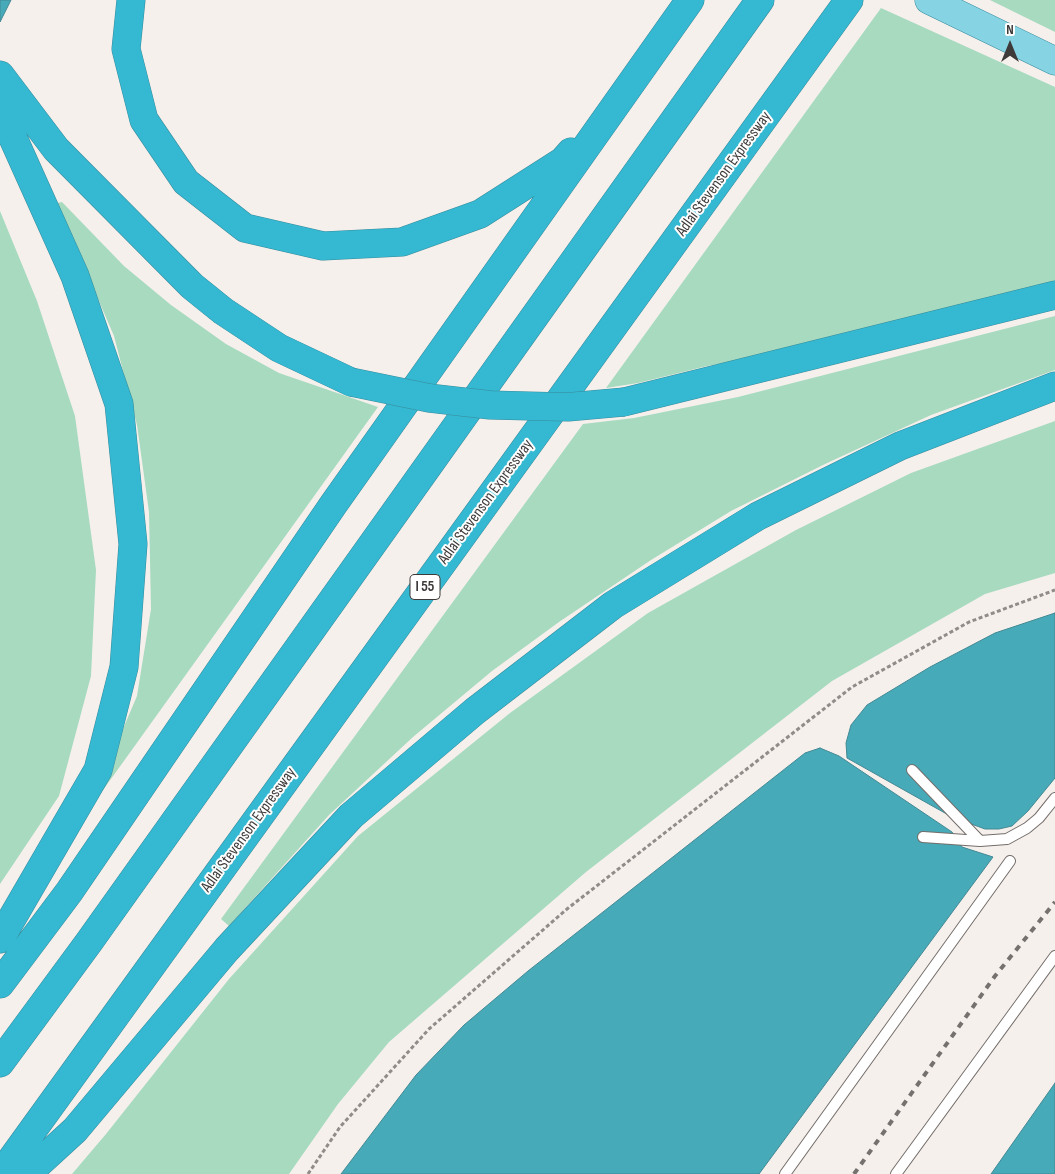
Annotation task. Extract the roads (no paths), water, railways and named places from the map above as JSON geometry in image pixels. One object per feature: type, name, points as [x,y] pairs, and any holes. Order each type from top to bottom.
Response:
[{"type":"highway","points":[[131,0],[126,49],[144,120],[186,182],[245,228],[323,246],[402,242],[480,214],[562,162],[625,90]]},
{"type":"highway","points":[[0,984],[68,892],[332,505],[690,0]]},
{"type":"highway","points":[[0,1063],[101,926],[760,0]]},
{"type":"highway","name":"Adlai Stevenson Expressway","points":[[1,1174],[849,0]]},
{"type":"highway","points":[[0,75],[56,149],[192,286],[223,311],[279,348],[351,382],[429,398],[490,405],[558,407],[624,402],[1055,295]]},
{"type":"highway","points":[[0,109],[75,276],[119,404],[133,544],[124,667],[98,770],[0,939]]},
{"type":"highway","points":[[27,1174],[75,1130],[227,949],[351,816],[475,711],[613,606],[758,516],[900,446],[1055,386]]},
{"type":"main road","points":[[929,0],[1055,62]]},
{"type":"lane","points":[[912,770],[980,841]]},
{"type":"lane","points":[[923,837],[980,841],[1008,839],[1027,828],[1039,818],[1055,798]]},
{"type":"lane","points":[[785,1174],[1010,861]]},
{"type":"lane","points":[[896,1174],[1055,956]]},
{"type":"water","points":[[0,0],[11,0],[0,22]]},
{"type":"water","points":[[1055,613],[1055,778],[1028,811],[1012,826],[999,829],[985,829],[952,817],[847,758],[846,743],[851,725],[867,705],[930,667],[995,633]]},
{"type":"water","points":[[820,748],[839,756],[952,832],[962,847],[993,857],[759,1174],[341,1174],[416,1075],[464,1025],[528,971],[805,753]]},
{"type":"water","points":[[1055,1083],[1055,1174],[991,1174]]},
{"type":"railway","points":[[854,1174],[995,976],[1055,902]]}]
